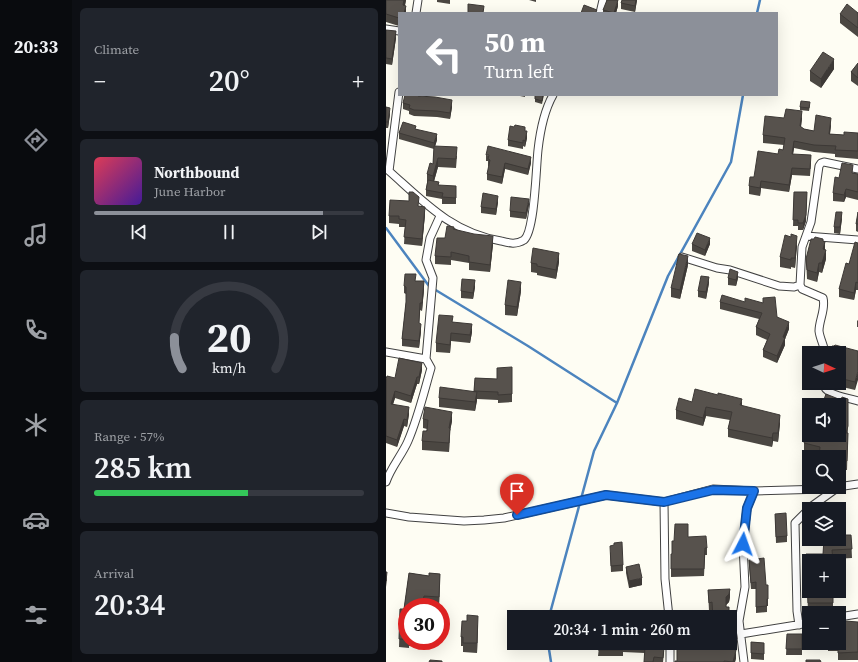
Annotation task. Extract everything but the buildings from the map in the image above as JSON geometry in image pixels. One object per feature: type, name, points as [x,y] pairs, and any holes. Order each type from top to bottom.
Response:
[{"type":"street","points":[[416,12],[418,0]]},
{"type":"street","points":[[600,12],[603,0]]},
{"type":"street","points":[[386,29],[398,31]]},
{"type":"street","points":[[398,96],[389,171],[440,216],[466,231],[492,240],[515,244],[525,239],[530,228],[538,149],[547,106],[552,96]]},
{"type":"street","points":[[822,346],[819,329],[824,306],[823,298],[802,289],[800,285],[802,247],[811,222],[818,166],[824,162],[858,169]]},
{"type":"street","points":[[386,482],[389,473],[399,460],[408,440],[423,398],[431,368],[426,359],[433,278],[426,260],[430,238],[440,216]]},
{"type":"street","points":[[806,236],[858,240]]},
{"type":"street","points":[[682,258],[717,268],[730,270],[779,286],[794,287],[800,285]]},
{"type":"street","points":[[386,352],[426,359]]},
{"type":"street","points":[[826,390],[832,394],[858,401]]},
{"type":"street","points":[[846,486],[858,484]]},
{"type":"street","points":[[386,513],[409,517],[484,520],[504,518],[606,495],[664,502],[713,490],[754,491],[802,489]]},
{"type":"street","points":[[744,662],[739,621],[745,587],[743,562],[744,523],[747,508],[754,491]]},
{"type":"street","points":[[799,625],[795,523],[812,506],[829,494]]},
{"type":"street","points":[[664,502],[665,579],[668,610]]},
{"type":"street","points":[[846,616],[858,614]]},
{"type":"street","points":[[741,634],[802,624]]},
{"type":"street","points":[[670,650],[670,662]]},
{"type":"waterway","points":[[757,12],[760,0]]},
{"type":"waterway","points":[[551,610],[594,451],[617,403],[668,276],[731,162],[743,96]]},
{"type":"waterway","points":[[386,228],[429,286],[528,346],[617,403]]},
{"type":"waterway","points":[[549,650],[551,662]]},
{"type":"route","points":[[517,515],[606,495],[664,502],[713,490],[754,491],[747,508],[744,523],[743,544]]}]
